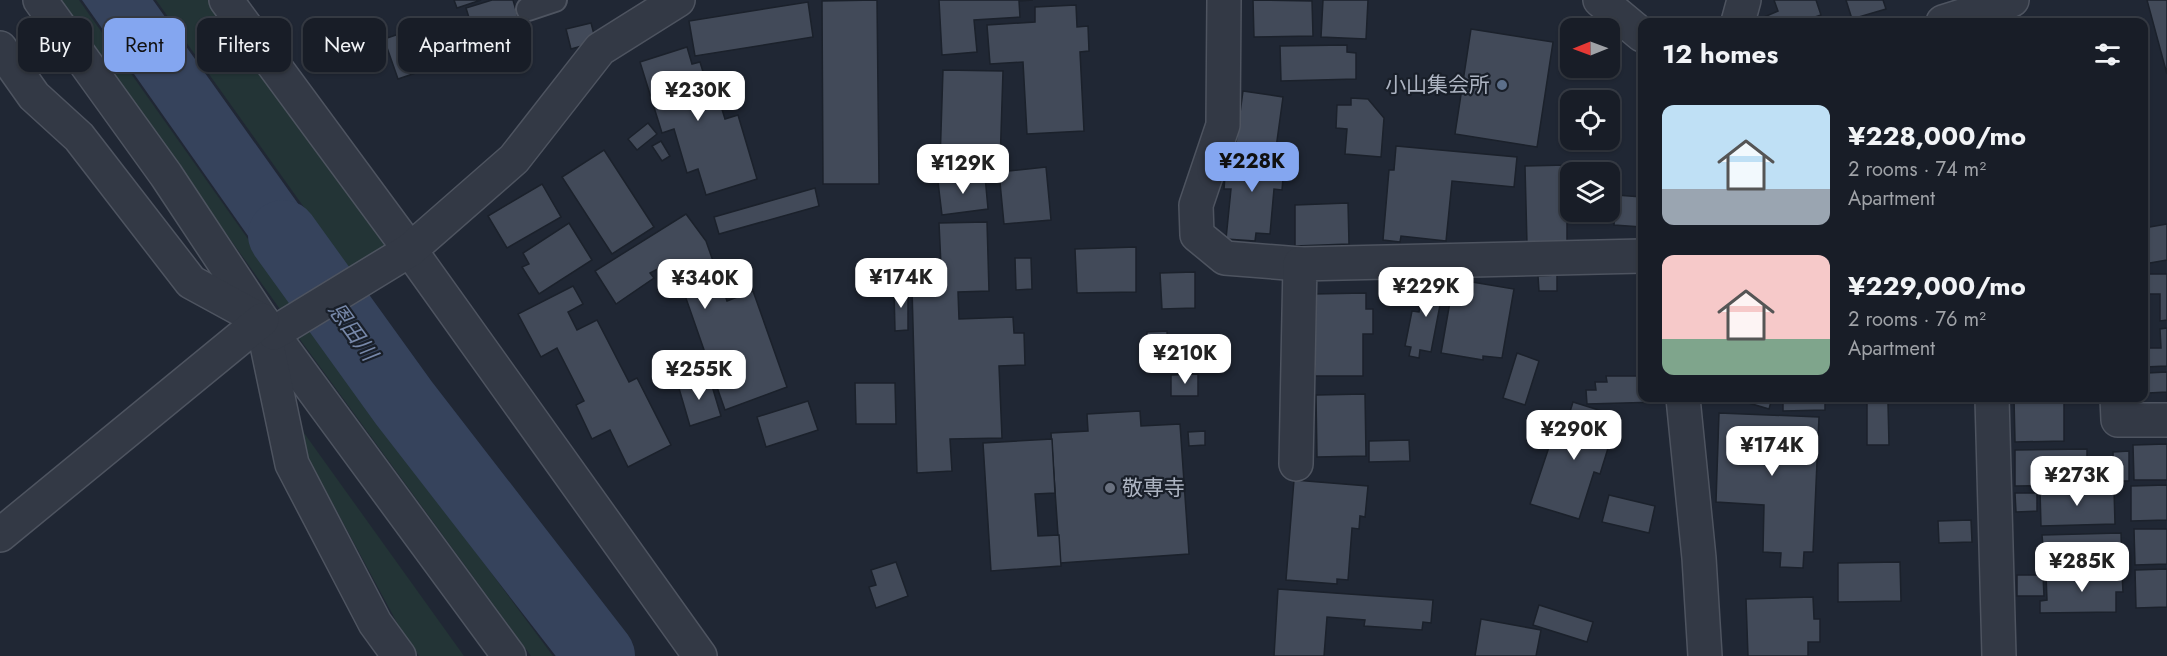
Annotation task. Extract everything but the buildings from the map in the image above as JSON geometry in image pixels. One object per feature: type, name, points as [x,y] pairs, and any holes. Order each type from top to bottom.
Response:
[{"type":"street","points":[[40,0],[166,175],[268,327],[509,656]]},
{"type":"street","points":[[226,0],[410,250],[700,656]]},
{"type":"street","points":[[0,536],[268,327],[410,250],[514,159],[600,49],[678,0]]},
{"type":"street","points":[[1224,0],[1223,125],[1196,205],[1197,235],[1225,258],[1300,264],[1638,256]]},
{"type":"street","points":[[1600,0],[1638,31]]},
{"type":"street","points":[[1739,18],[1744,0]]},
{"type":"street","points":[[1956,18],[2012,0]]},
{"type":"street","points":[[0,48],[34,96],[79,137],[191,282],[268,327],[292,464],[375,623],[399,656]]},
{"type":"street","points":[[1296,464],[1300,264]]},
{"type":"street","points":[[1683,402],[1699,558],[1705,656]]},
{"type":"street","points":[[1992,402],[1999,656]]},
{"type":"street","points":[[2117,402],[2118,420],[2167,420]]},
{"type":"lane","points":[[528,9],[555,0]]},
{"type":"shaded area","points":[[60,0],[79,0],[92,18],[73,18]]},
{"type":"shaded area","points":[[156,0],[215,0],[228,18],[197,18],[197,57],[185,41],[185,18],[169,18]]},
{"type":"shaded area","points":[[92,18],[104,35],[104,62],[92,45]]},
{"type":"shaded area","points":[[111,72],[130,72],[294,304],[282,312]]},
{"type":"shaded area","points":[[207,72],[267,72],[391,243],[348,269]]},
{"type":"shaded area","points":[[308,326],[553,656],[531,656],[296,334]]},
{"type":"shaded area","points":[[266,380],[464,656],[419,656],[402,632]]},
{"type":"water","points":[[82,0],[153,0],[166,18],[104,18],[104,31]]},
{"type":"water","points":[[185,45],[197,62],[197,72],[204,72],[346,271],[296,304],[133,72],[185,72]]},
{"type":"waterway","name":"恩田川","points":[[283,235],[404,403],[600,656]]},
{"type":"place","name":"小山集会所","points":[[1502,85]]},
{"type":"place","name":"敬専寺","points":[[1110,488]]}]
